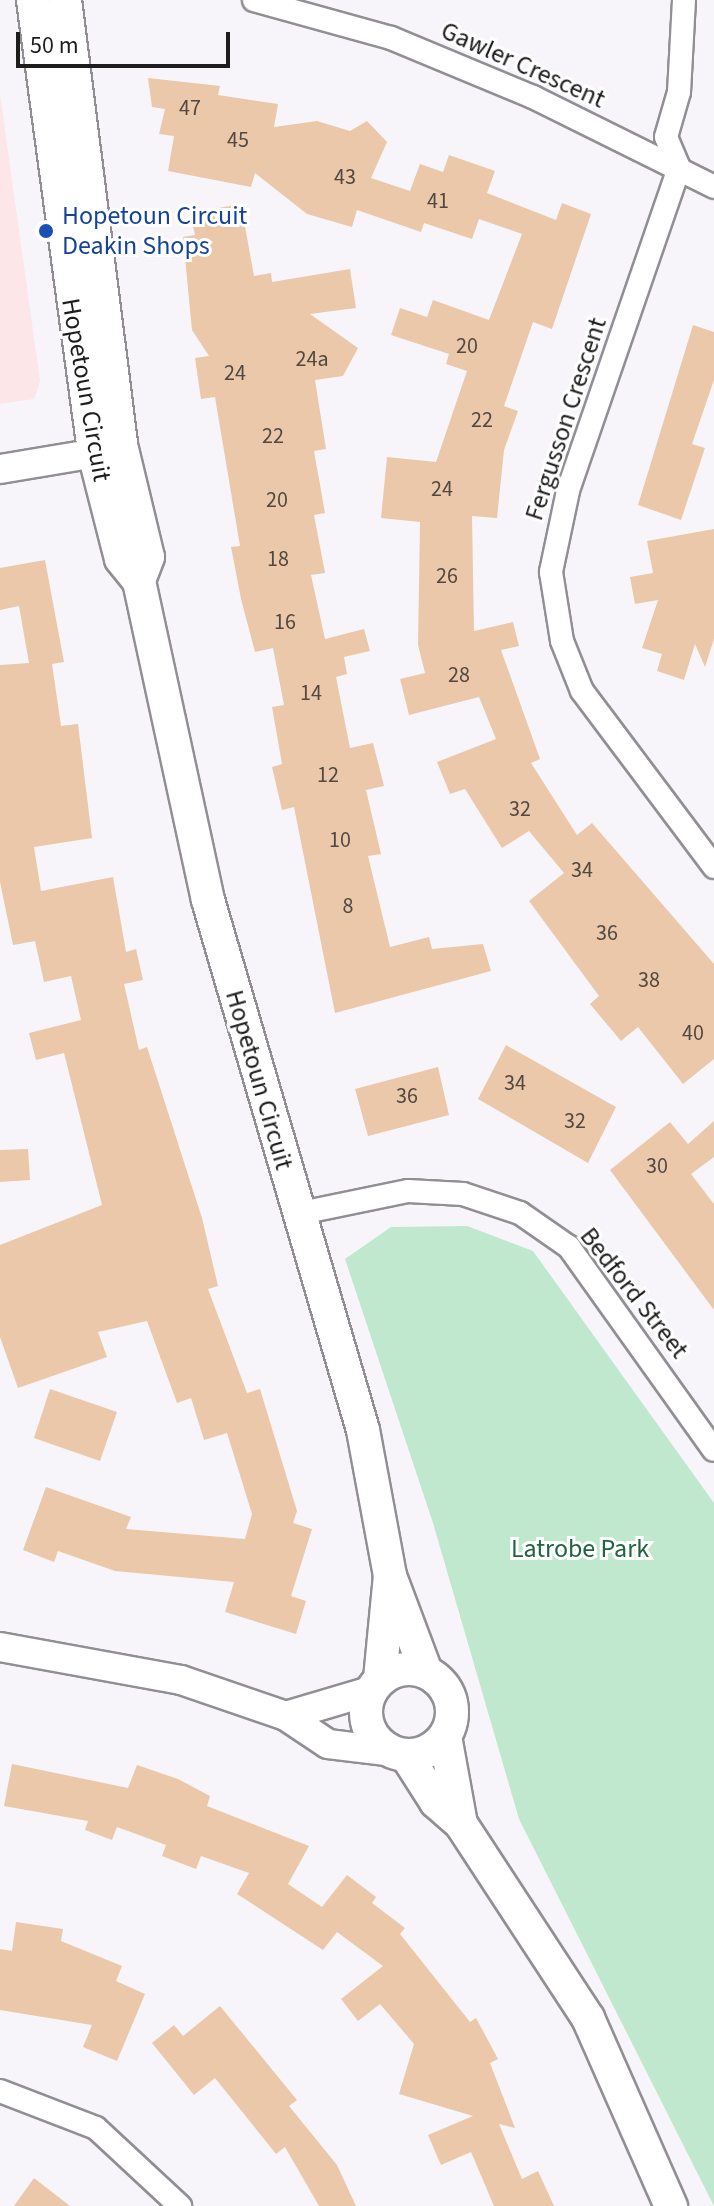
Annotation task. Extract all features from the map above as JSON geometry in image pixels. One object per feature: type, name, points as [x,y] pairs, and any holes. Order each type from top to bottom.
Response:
[{"type":"main road","name":"Hopetoun Circuit","points":[[33,0],[108,451]]},
{"type":"main road","name":"Hopetoun Circuit","points":[[65,0],[121,559],[139,581],[208,900],[296,1214],[363,1430],[390,1576],[426,1672]]},
{"type":"main road","name":"Hopetoun Circuit","points":[[375,1685],[390,1576]]},
{"type":"main road","points":[[461,1824],[445,1736],[449,1696],[426,1672],[402,1669],[375,1685],[366,1719],[399,1753],[436,1802],[461,1824],[588,2018],[671,2206]]},
{"type":"main road","points":[[399,1753],[445,1736]]},
{"type":"street","name":"Gawler Crescent","points":[[254,0],[391,38],[679,168],[714,187]]},
{"type":"street","points":[[679,168],[666,137],[679,92],[684,0]]},
{"type":"street","name":"Fergusson Crescent","points":[[679,168],[568,491],[551,572],[562,641],[582,691],[714,867]]},
{"type":"street","points":[[0,469],[108,451]]},
{"type":"street","name":"Bedford Street","points":[[296,1214],[408,1191],[463,1194],[520,1213],[569,1247],[714,1450]]},
{"type":"street","points":[[0,1647],[181,1680],[286,1716],[328,1744],[399,1753]]},
{"type":"street","points":[[286,1716],[375,1685]]},
{"type":"street","points":[[0,2091],[96,2128],[180,2206]]},
{"type":"shaded area","points":[[0,94],[40,381],[34,399],[0,404]]},
{"type":"green space","name":"Latrobe Park","points":[[467,1226],[533,1251],[714,1503],[714,2206],[519,1819],[433,1523],[345,1259],[391,1227]]},
{"type":"building","points":[[148,78],[220,86],[218,95],[278,104],[274,127],[317,121],[350,131],[367,121],[387,142],[371,178],[410,191],[420,164],[443,172],[449,155],[495,171],[487,193],[556,220],[562,203],[591,214],[552,329],[533,322],[504,406],[518,411],[504,450],[497,518],[472,516],[474,631],[513,622],[519,646],[501,650],[540,759],[531,763],[577,835],[592,823],[714,964],[714,1059],[683,1084],[638,1027],[621,1041],[590,1004],[599,996],[529,901],[564,873],[529,831],[502,848],[465,789],[450,794],[437,762],[496,739],[479,697],[409,715],[400,679],[425,673],[418,645],[420,522],[381,518],[387,457],[436,462],[467,371],[446,364],[449,354],[391,335],[400,308],[427,317],[433,300],[489,320],[522,234],[479,219],[472,239],[424,223],[421,232],[357,210],[352,227],[307,214],[255,173],[251,187],[168,171],[174,136],[159,134],[165,109],[152,107]]},
{"type":"building","points":[[241,204],[254,276],[271,273],[272,282],[350,269],[356,308],[310,314],[358,348],[343,376],[315,380],[326,449],[314,451],[325,513],[314,515],[325,573],[311,575],[325,639],[364,629],[370,651],[344,657],[347,674],[336,677],[350,748],[373,743],[384,786],[366,790],[381,854],[368,856],[390,947],[429,937],[432,949],[483,944],[491,971],[335,1013],[294,807],[282,810],[272,767],[282,764],[272,707],[284,705],[273,648],[255,652],[231,547],[240,546],[215,397],[201,399],[195,358],[209,356],[192,330],[183,237],[195,235],[190,213]]},
{"type":"building","points":[[693,325],[714,332],[714,380],[692,444],[705,448],[681,520],[638,505]]},
{"type":"building","points":[[714,529],[714,639],[705,667],[695,644],[684,680],[657,671],[662,654],[642,648],[658,600],[635,604],[630,577],[653,573],[647,541]]},
{"type":"building","points":[[45,560],[64,662],[52,664],[61,726],[78,724],[92,838],[34,847],[41,891],[113,877],[126,952],[136,949],[143,980],[124,984],[139,1050],[147,1047],[202,1218],[218,1286],[208,1289],[247,1393],[260,1389],[297,1511],[293,1523],[312,1529],[291,1596],[306,1601],[296,1634],[225,1612],[234,1582],[115,1571],[58,1551],[54,1562],[23,1550],[46,1487],[131,1517],[126,1529],[245,1539],[252,1514],[227,1433],[204,1440],[191,1398],[177,1403],[147,1321],[98,1332],[107,1357],[18,1388],[0,1337],[0,1245],[102,1205],[64,1053],[36,1060],[29,1033],[81,1020],[71,976],[44,982],[35,941],[13,945],[0,882],[0,665],[29,663],[19,606],[0,610],[0,568]]},
{"type":"building","points":[[506,1045],[616,1107],[588,1163],[478,1099]]},
{"type":"building","points":[[438,1067],[449,1115],[368,1136],[355,1089]]},
{"type":"building","points":[[714,1121],[714,1157],[691,1174],[714,1204],[714,1310],[610,1170],[670,1122],[688,1144]]},
{"type":"building","points":[[28,1149],[30,1180],[0,1182],[0,1150]]},
{"type":"building","points":[[50,1389],[117,1412],[100,1461],[34,1438]]},
{"type":"building","points":[[12,1764],[128,1788],[137,1765],[178,1779],[210,1796],[207,1806],[309,1846],[288,1884],[322,1907],[347,1875],[376,1897],[372,1903],[405,1928],[400,1934],[470,2022],[476,2018],[498,2059],[490,2063],[515,2128],[499,2124],[522,2179],[538,2171],[554,2206],[494,2206],[471,2152],[441,2165],[428,2135],[473,2116],[399,2094],[414,2044],[380,2004],[358,2021],[341,1999],[383,1966],[337,1932],[323,1950],[237,1894],[249,1873],[201,1856],[196,1869],[162,1856],[166,1845],[117,1827],[112,1840],[85,1830],[88,1821],[4,1806]]},
{"type":"building","points":[[16,1922],[63,1929],[61,1941],[122,1966],[116,1981],[145,1994],[117,2061],[83,2047],[92,2025],[0,2010],[0,1949],[12,1951]]},
{"type":"building","points":[[220,2006],[297,2100],[289,2106],[337,2165],[356,2206],[319,2206],[285,2147],[276,2154],[215,2078],[194,2095],[152,2043],[174,2025],[183,2036]]},
{"type":"building","points":[[34,2178],[70,2206],[14,2206]]},
{"type":"place","name":"Hopetoun Circuit Deakin Shops","points":[[46,231]]}]
